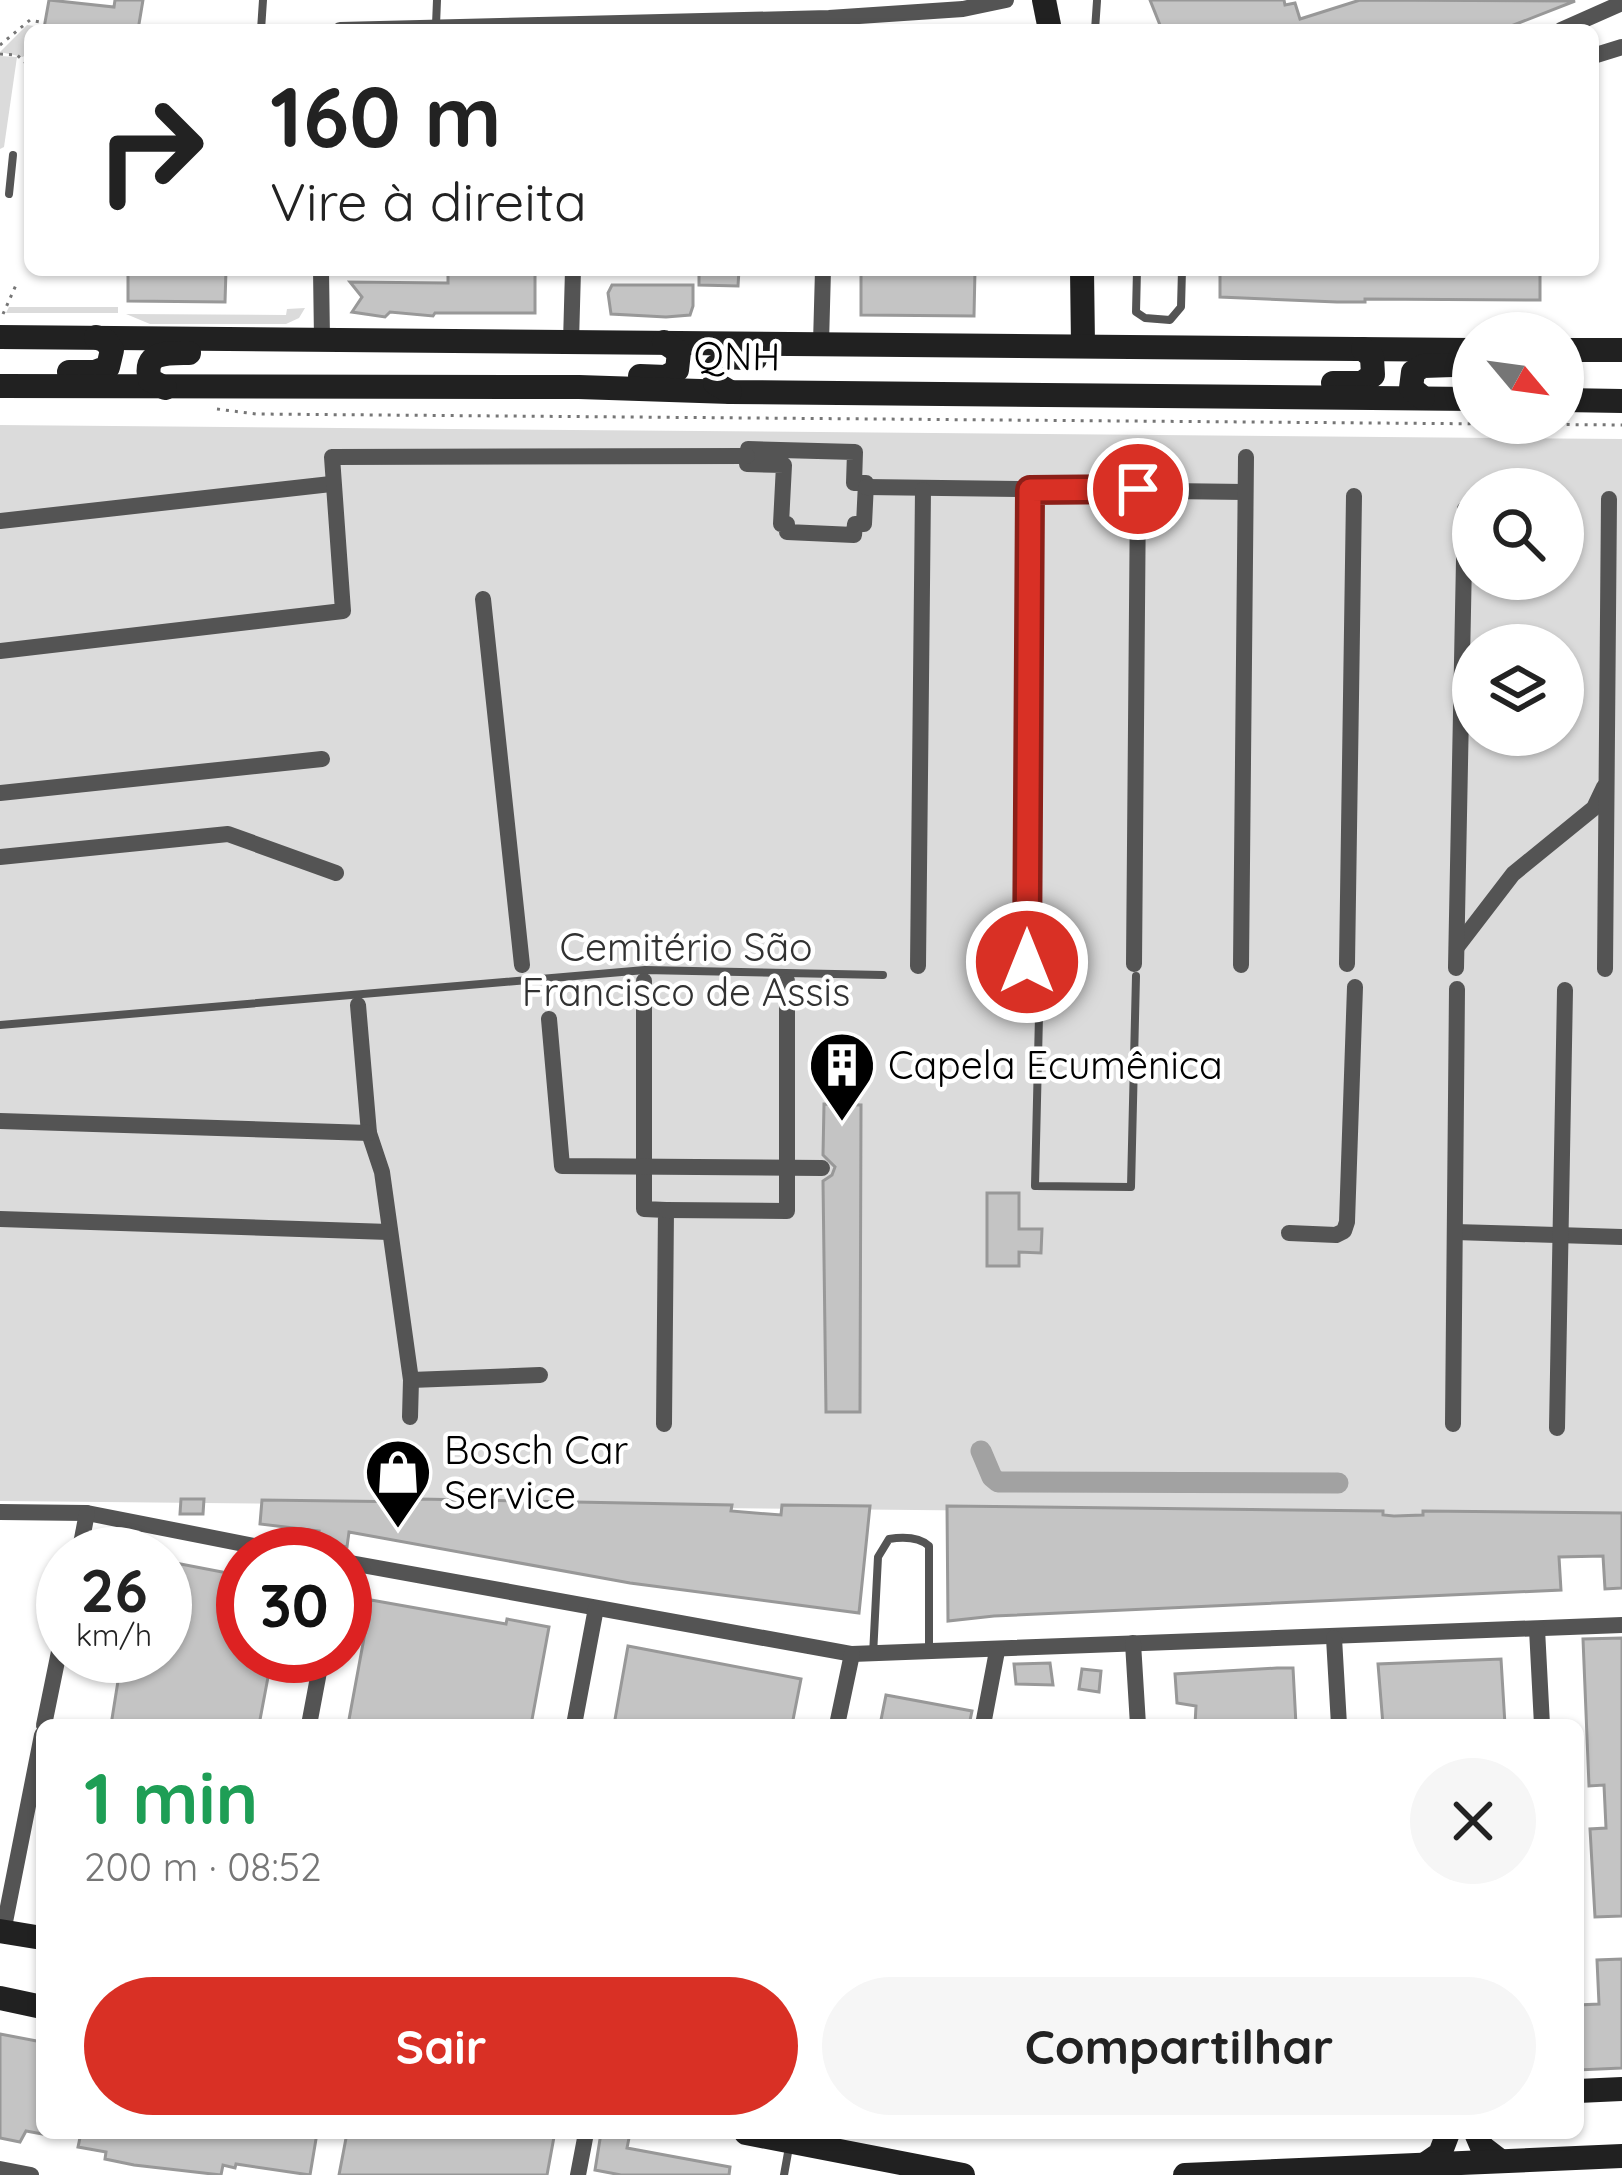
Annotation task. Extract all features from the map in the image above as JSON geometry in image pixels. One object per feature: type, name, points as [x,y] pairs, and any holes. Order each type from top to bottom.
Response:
[{"type":"street","points":[[829,24],[1006,0]]},
{"type":"street","points":[[1575,24],[1622,3]]},
{"type":"street","points":[[321,276],[322,339]]},
{"type":"street","points":[[572,342],[573,276]]},
{"type":"street","points":[[730,392],[718,388],[713,377],[725,358],[769,359],[821,343],[823,276]]},
{"type":"street","points":[[1082,276],[1083,345]]},
{"type":"street","name":"QNH","points":[[1,326],[96,337],[1452,350]]},
{"type":"street","points":[[4,387],[57,372],[95,372],[108,367],[112,350],[96,337]]},
{"type":"street","points":[[165,388],[154,384],[148,374],[149,363],[157,355],[201,354],[242,339]]},
{"type":"street","points":[[579,387],[623,376],[672,374],[680,364],[679,352],[664,342]]},
{"type":"street","points":[[1267,398],[1319,382],[1368,380],[1375,363],[1363,349]]},
{"type":"street","points":[[1584,350],[1622,350]]},
{"type":"street","points":[[1424,398],[1411,388],[1417,368],[1452,366]]},
{"type":"street","name":"QNH","points":[[4,387],[579,387],[1452,399]]},
{"type":"street","points":[[1584,400],[1622,400]]},
{"type":"street","points":[[748,448],[855,452],[854,483],[866,483],[865,524],[855,524],[854,535],[787,532],[787,524],[781,524],[784,465],[747,464],[747,456],[748,448]]},
{"type":"street","points":[[0,651],[343,611],[332,458],[747,456]]},
{"type":"street","points":[[1241,965],[1246,457]]},
{"type":"street","points":[[0,521],[331,484]]},
{"type":"street","points":[[866,487],[1245,492]]},
{"type":"street","points":[[1135,970],[1138,489]]},
{"type":"street","points":[[918,966],[922,490]]},
{"type":"street","points":[[1030,490],[1034,967]]},
{"type":"street","points":[[1347,964],[1354,496]]},
{"type":"street","points":[[1605,970],[1609,499]]},
{"type":"street","points":[[482,599],[522,965]]},
{"type":"street","points":[[1456,968],[1463,600]]},
{"type":"street","points":[[0,794],[322,759]]},
{"type":"street","points":[[1456,948],[1513,874],[1594,808],[1607,779]]},
{"type":"street","points":[[0,857],[228,834],[336,873]]},
{"type":"street","points":[[644,981],[644,1209],[787,1211],[788,981]]},
{"type":"street","points":[[1288,1233],[1336,1235],[1347,1222],[1355,988]]},
{"type":"street","points":[[1453,1424],[1457,989]]},
{"type":"street","points":[[1557,1428],[1565,990]]},
{"type":"street","points":[[358,1005],[369,1133],[382,1172],[411,1380],[410,1417]]},
{"type":"street","points":[[549,1019],[562,1166],[822,1168]]},
{"type":"street","points":[[0,1121],[369,1133]]},
{"type":"street","points":[[664,1424],[666,1210]]},
{"type":"street","points":[[0,1219],[389,1232]]},
{"type":"street","points":[[1455,1232],[1622,1237]]},
{"type":"street","points":[[411,1380],[539,1375]]},
{"type":"street","points":[[0,1513],[87,1513],[216,1538]]},
{"type":"street","points":[[84,1527],[87,1513]]},
{"type":"street","points":[[372,1567],[873,1655],[1622,1625]]},
{"type":"street","points":[[575,1719],[596,1608]]},
{"type":"street","points":[[1537,1629],[1542,1719]]},
{"type":"street","points":[[1334,1638],[1339,1719]]},
{"type":"street","points":[[1133,1643],[1138,1719]]},
{"type":"street","points":[[984,1719],[997,1651]]},
{"type":"street","points":[[838,1719],[852,1654]]},
{"type":"street","points":[[45,1719],[53,1683]]},
{"type":"street","points":[[310,1719],[317,1683]]},
{"type":"street","points":[[36,1764],[2,1931],[36,1937]]},
{"type":"street","points":[[0,1998],[36,2005]]},
{"type":"street","points":[[1584,2091],[1622,2089]]},
{"type":"street","points":[[578,2175],[585,2139]]},
{"type":"street","points":[[790,2139],[963,2175]]},
{"type":"street","points":[[827,2139],[844,2151]]},
{"type":"street","points":[[1424,2165],[1440,2154],[1446,2139]]},
{"type":"street","points":[[1479,2139],[1499,2160]]},
{"type":"street","points":[[1185,2175],[1622,2156]]},
{"type":"street","points":[[0,2169],[31,2175]]},
{"type":"lane","points":[[9,194],[14,155]]},
{"type":"lane","points":[[1137,276],[1136,312],[1145,318],[1169,320],[1181,307],[1182,276]]},
{"type":"lane","points":[[1034,967],[1035,1186],[1131,1187],[1135,970]]},
{"type":"lane","points":[[0,1025],[645,970],[883,975]]},
{"type":"lane","points":[[873,1655],[878,1557],[889,1539],[898,1538],[922,1540],[929,1546],[929,1653]]},
{"type":"lane","points":[[784,2175],[785,2139]]},
{"type":"path","points":[[25,24],[30,20],[45,23]]},
{"type":"path","points":[[0,45],[24,25]]},
{"type":"path","points":[[1,326],[16,285]]},
{"type":"path","points":[[216,409],[256,414],[1622,425]]},
{"type":"green space","points":[[24,28],[23,57],[0,52]]},
{"type":"green space","points":[[0,56],[17,57],[0,149]]},
{"type":"green space","points":[[9,307],[118,307],[118,313],[6,313]]},
{"type":"green space","points":[[305,308],[299,318],[286,324],[150,324],[126,314],[286,315],[287,309]]},
{"type":"green space","name":"Cemitério São Francisco de Assis","points":[[0,425],[1452,438],[1452,444],[1584,444],[1584,439],[1622,439],[1622,1517],[0,1501]]},
{"type":"building","points":[[49,0],[114,7],[115,0],[143,0],[139,24],[45,24]]},
{"type":"building","points":[[1150,0],[1284,0],[1285,5],[1295,3],[1300,19],[1360,0],[1575,1],[1516,24],[1160,24]]},
{"type":"building","points":[[128,276],[226,276],[225,302],[128,301]]},
{"type":"building","points":[[448,276],[535,276],[535,313],[433,316],[390,312],[385,317],[352,312],[362,297],[350,282],[448,283]]},
{"type":"building","points":[[699,276],[739,276],[738,286],[699,285]]},
{"type":"building","points":[[861,276],[975,276],[974,316],[861,315]]},
{"type":"building","points":[[1220,276],[1540,276],[1540,300],[1337,302],[1220,297]]},
{"type":"building","points":[[612,285],[693,285],[693,306],[690,315],[611,314],[608,293]]},
{"type":"building","points":[[824,1104],[861,1105],[860,1412],[826,1412],[823,1181],[835,1167],[823,1155]]},
{"type":"building","points":[[987,1193],[1019,1193],[1019,1229],[1042,1229],[1041,1253],[1019,1252],[1019,1266],[987,1266]]},
{"type":"building","points":[[181,1499],[204,1499],[203,1514],[180,1514]]},
{"type":"building","points":[[262,1500],[732,1505],[731,1511],[781,1515],[782,1505],[870,1506],[859,1613],[630,1583],[372,1536],[372,1527],[260,1524]]},
{"type":"building","points":[[947,1506],[1383,1511],[1383,1515],[1394,1516],[1423,1515],[1423,1511],[1622,1513],[1622,1588],[1605,1589],[1603,1556],[1559,1557],[1561,1590],[948,1621]]},
{"type":"building","points":[[192,1566],[216,1571],[216,1683],[267,1683],[260,1719],[112,1719],[118,1683],[192,1683]]},
{"type":"building","points":[[372,1600],[549,1627],[532,1719],[349,1719],[356,1683],[372,1683]]},
{"type":"building","points":[[1622,1638],[1622,1916],[1595,1917],[1590,1829],[1606,1828],[1604,1785],[1589,1786],[1583,1639]]},
{"type":"building","points":[[628,1646],[801,1679],[793,1719],[615,1719]]},
{"type":"building","points":[[1501,1659],[1505,1719],[1383,1719],[1378,1664]]},
{"type":"building","points":[[1050,1663],[1053,1685],[1016,1684],[1014,1664]]},
{"type":"building","points":[[1293,1668],[1296,1719],[1195,1719],[1196,1706],[1177,1703],[1175,1674]]},
{"type":"building","points":[[1082,1669],[1101,1671],[1099,1692],[1079,1689]]},
{"type":"building","points":[[886,1695],[972,1711],[970,1719],[881,1719]]},
{"type":"building","points":[[1622,1959],[1622,2068],[1584,2070],[1584,2005],[1599,2004],[1597,1960]]},
{"type":"building","points":[[0,2034],[36,2041],[36,2133],[26,2131],[20,2142],[0,2138]]},
{"type":"building","points":[[80,2139],[316,2139],[310,2175],[236,2164],[235,2168],[223,2165],[221,2175],[134,2165],[105,2159],[106,2152],[78,2147]]},
{"type":"building","points":[[346,2139],[554,2139],[547,2175],[339,2175]]},
{"type":"building","points":[[600,2139],[629,2139],[627,2148],[730,2167],[729,2175],[621,2175],[595,2170]]},
{"type":"waterway","points":[[981,1451],[998,1482],[1338,1483]]},
{"type":"place","name":"Capela Ecumênica","points":[[842,1124]]},
{"type":"place","name":"Bosch Car Service","points":[[398,1531]]},
{"type":"route","points":[[1027,962],[1030,490],[1138,489]]}]
